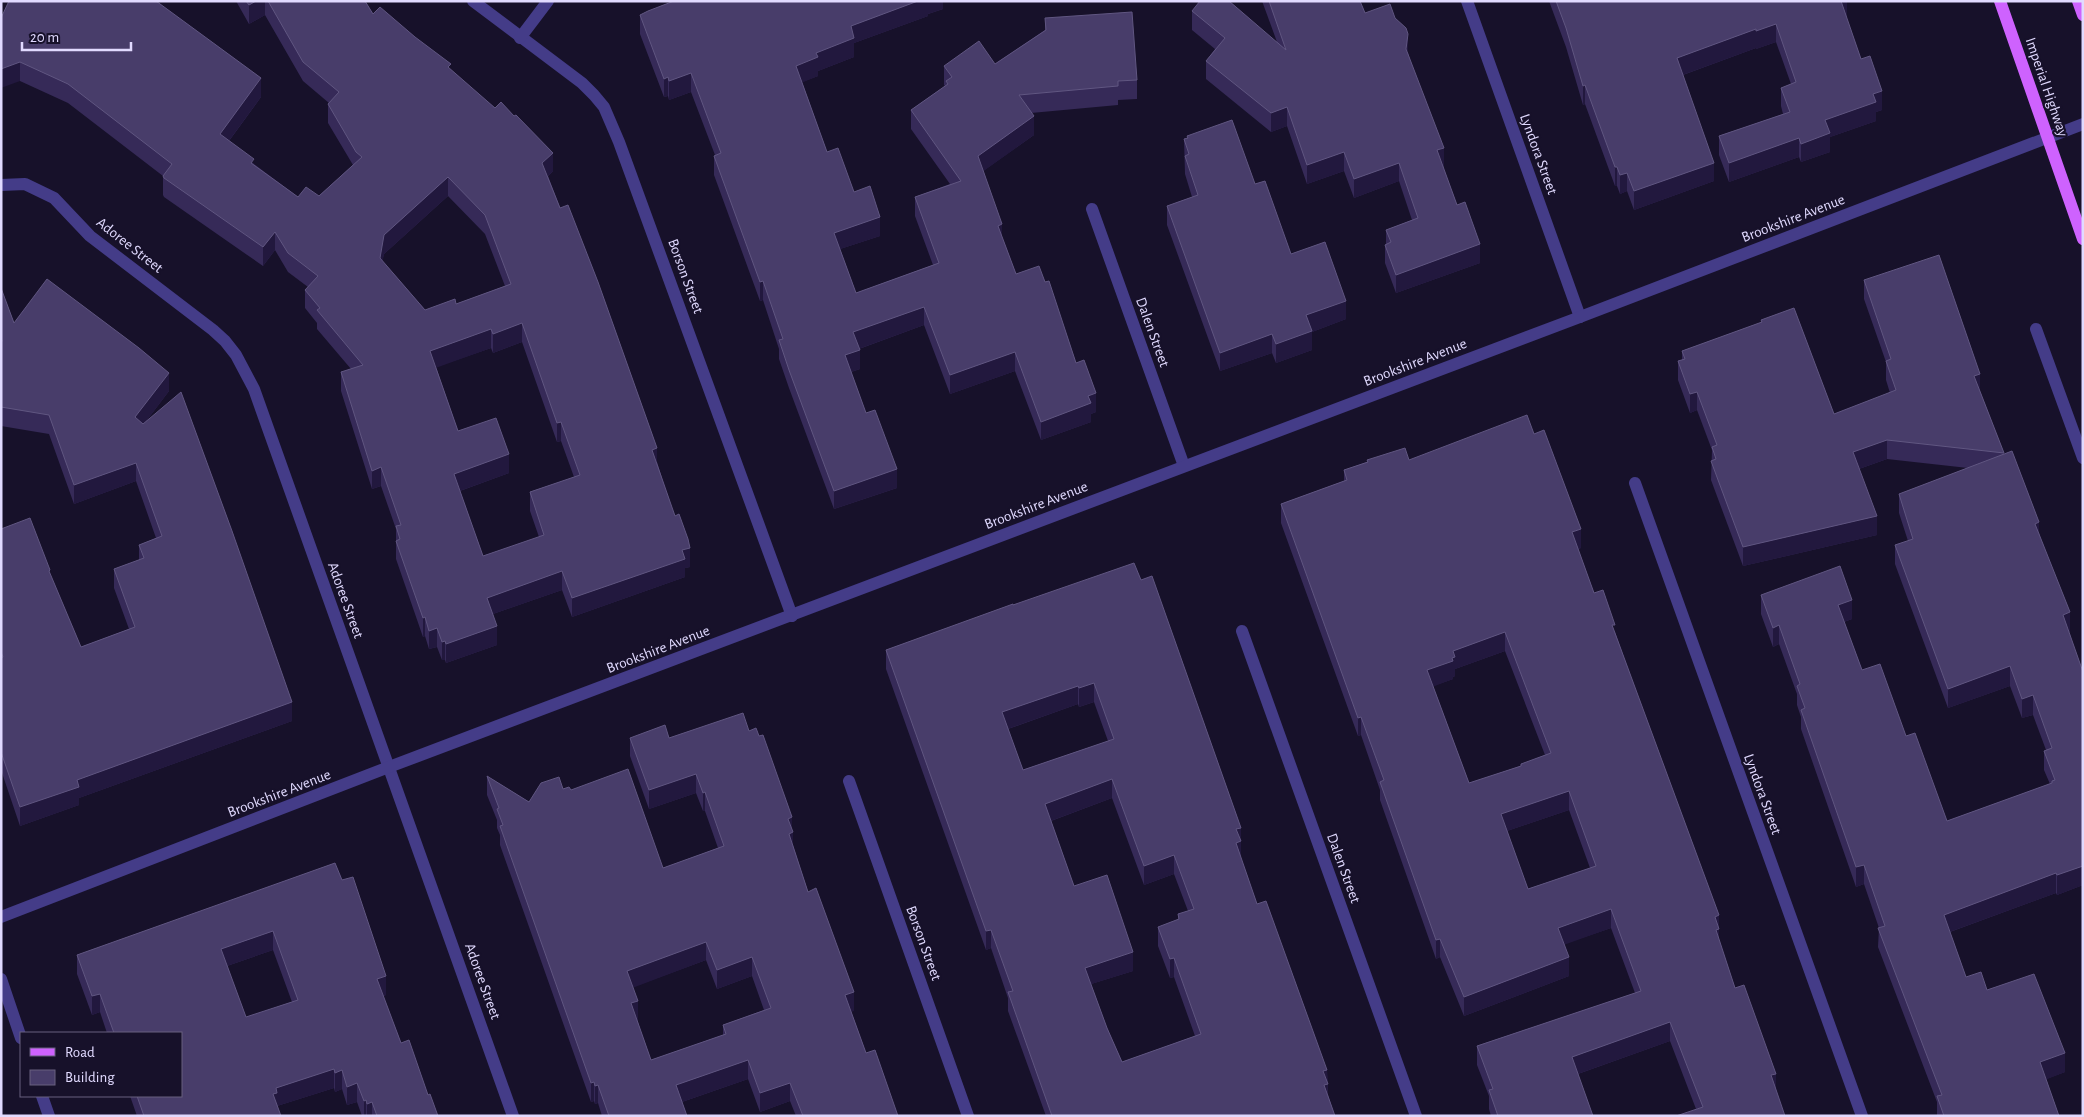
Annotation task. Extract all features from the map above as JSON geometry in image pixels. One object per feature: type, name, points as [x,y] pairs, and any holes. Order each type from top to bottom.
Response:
[{"type":"main road","name":"Imperial Highway","points":[[2000,1],[2083,239]]},
{"type":"main road","points":[[2078,1],[2083,15]]},
{"type":"street","name":"Borson Street","points":[[473,1],[582,83],[604,107],[619,142],[792,616]]},
{"type":"street","points":[[520,38],[548,1]]},
{"type":"street","name":"Lyndora Street","points":[[1467,1],[1580,317]]},
{"type":"street","name":"Brookshire Avenue","points":[[1,917],[389,767],[1580,317],[2083,124]]},
{"type":"street","name":"Adoree Street","points":[[1,185],[25,184],[54,198],[90,236],[213,330],[236,355],[254,389],[513,1116]]},
{"type":"street","name":"Dalen Street","points":[[1092,209],[1184,466]]},
{"type":"street","points":[[2036,329],[2083,458]]},
{"type":"street","name":"Lyndora Street","points":[[1635,483],[1862,1116]]},
{"type":"street","name":"Dalen Street","points":[[1242,631],[1416,1116]]},
{"type":"street","name":"Borson Street","points":[[849,781],[968,1116]]},
{"type":"street","points":[[1,979],[20,1035]]},
{"type":"street","points":[[42,1097],[49,1116]]},
{"type":"building","points":[[9,1],[156,1],[261,78],[220,134],[254,159],[251,163],[298,197],[306,187],[319,196],[362,157],[356,152],[328,104],[339,92],[303,62],[268,1],[365,1],[373,14],[380,7],[451,64],[448,67],[495,108],[501,102],[553,153],[542,163],[560,208],[568,205],[598,282],[657,448],[652,450],[675,516],[679,514],[688,539],[690,548],[682,550],[685,559],[572,598],[562,571],[487,598],[497,626],[446,644],[445,641],[442,642],[437,628],[429,631],[425,617],[423,618],[396,541],[400,539],[396,526],[401,525],[381,467],[372,471],[341,372],[363,365],[317,310],[320,308],[305,290],[318,276],[288,253],[275,232],[263,247],[164,178],[163,176],[172,164],[68,84],[20,62],[1,69],[1,18]],"holes":[[[448,177],[485,215],[511,284],[456,304],[455,299],[425,310],[380,258],[384,235]],[[522,323],[557,423],[561,422],[580,475],[530,492],[544,535],[483,556],[454,474],[509,454],[496,418],[458,431],[430,351],[491,329],[493,334]]]},
{"type":"building","points":[[246,1],[256,1],[249,5]]},
{"type":"building","points":[[674,1],[918,1],[851,26],[854,38],[816,53],[818,57],[796,66],[827,152],[838,148],[854,192],[870,186],[880,217],[834,233],[856,293],[939,263],[915,197],[961,181],[911,110],[948,84],[946,81],[952,77],[944,66],[979,41],[995,64],[1046,30],[1045,18],[1132,12],[1137,80],[1118,81],[1118,86],[1019,95],[1034,116],[978,156],[1002,224],[998,226],[1016,274],[1039,266],[1045,282],[1049,281],[1076,363],[1084,360],[1096,393],[1088,396],[1091,403],[1041,422],[1015,352],[950,375],[924,307],[853,332],[860,350],[845,355],[866,413],[875,410],[897,469],[834,491],[789,370],[779,340],[783,339],[763,281],[760,282],[714,156],[721,153],[691,73],[669,81],[668,77],[664,79],[640,15]]},
{"type":"building","points":[[1200,1],[1229,1],[1286,50],[1269,1],[1360,1],[1365,13],[1390,4],[1395,18],[1406,28],[1408,34],[1406,49],[1444,148],[1437,150],[1457,205],[1465,202],[1480,244],[1396,275],[1385,245],[1391,242],[1386,230],[1418,218],[1399,163],[1354,179],[1344,152],[1307,165],[1287,107],[1271,113],[1206,61],[1225,38],[1192,11]]},
{"type":"building","points":[[1556,1],[1841,1],[1861,59],[1870,56],[1882,91],[1873,94],[1876,102],[1825,120],[1830,133],[1801,144],[1799,138],[1729,163],[1719,136],[1790,112],[1781,88],[1796,82],[1776,24],[1756,31],[1756,29],[1677,58],[1714,163],[1634,191],[1627,173],[1620,175],[1617,167],[1615,167],[1585,85],[1583,86]]},
{"type":"building","points":[[1232,120],[1255,184],[1265,181],[1291,254],[1325,242],[1346,301],[1306,315],[1312,331],[1276,344],[1272,334],[1220,353],[1167,206],[1198,195],[1185,156],[1189,154],[1184,139],[1188,138],[1187,136]]},
{"type":"building","points":[[1939,255],[1980,374],[1974,376],[2004,453],[1887,440],[1853,452],[1877,516],[1743,547],[1711,461],[1716,459],[1712,447],[1717,445],[1697,392],[1690,394],[1678,361],[1685,359],[1682,351],[1762,322],[1761,320],[1794,308],[1834,414],[1896,390],[1886,361],[1891,359],[1864,280]]},
{"type":"building","points":[[47,279],[169,373],[135,417],[143,424],[181,392],[292,702],[77,780],[79,787],[20,807],[1,752],[1,658],[3,657],[1,652],[1,529],[30,518],[49,571],[81,647],[135,627],[114,569],[144,558],[139,545],[162,536],[136,463],[74,485],[49,415],[1,407],[1,288],[14,323]]},
{"type":"building","points":[[1527,415],[1534,434],[1544,430],[1581,529],[1572,532],[1594,593],[1603,590],[1615,625],[1612,625],[1719,915],[1715,917],[1719,929],[1716,930],[1735,988],[1744,985],[1776,1074],[1771,1075],[1785,1116],[1676,1116],[1703,1107],[1670,1022],[1572,1057],[1593,1116],[1498,1116],[1489,1090],[1493,1089],[1477,1046],[1641,991],[1611,909],[1558,928],[1569,957],[1464,997],[1440,939],[1436,940],[1380,782],[1384,780],[1361,717],[1358,718],[1281,504],[1347,480],[1344,470],[1368,462],[1367,460],[1405,448],[1409,460]],"holes":[[[1505,632],[1551,753],[1521,764],[1521,766],[1469,783],[1427,670],[1453,661],[1452,658],[1455,657],[1453,651]],[[1569,791],[1596,866],[1528,889],[1501,814]]]},
{"type":"building","points":[[2012,451],[2039,522],[2035,524],[2070,612],[2063,615],[2083,672],[2083,866],[2057,875],[2056,873],[1944,915],[1966,977],[1981,972],[1987,990],[2034,974],[2065,1053],[2040,1062],[2059,1116],[1944,1116],[1937,1096],[1942,1095],[1878,928],[1885,926],[1864,865],[1856,867],[1801,710],[1805,708],[1797,686],[1800,684],[1779,625],[1773,628],[1761,595],[1840,566],[1852,600],[1838,605],[1862,670],[1880,664],[1906,736],[1915,733],[1947,821],[2052,783],[2055,780],[2044,751],[2052,748],[2033,695],[2022,699],[2010,666],[1948,689],[1895,545],[1913,539],[1899,494]]},
{"type":"building","points":[[1134,563],[1141,580],[1152,576],[1241,828],[1236,829],[1241,841],[1236,843],[1257,904],[1266,901],[1327,1070],[1323,1071],[1328,1084],[1324,1085],[1335,1116],[1052,1116],[1008,992],[1013,991],[991,930],[986,931],[886,650]],"holes":[[[1094,683],[1114,739],[1023,770],[1002,712],[1078,686],[1079,688]],[[1112,779],[1144,866],[1174,855],[1194,909],[1178,914],[1179,919],[1158,927],[1170,959],[1174,958],[1201,1034],[1122,1062],[1107,1028],[1085,968],[1133,952],[1107,875],[1074,886],[1045,804]]]},
{"type":"building","points":[[743,713],[749,731],[756,728],[759,736],[763,735],[792,817],[788,819],[793,832],[789,834],[808,892],[816,888],[854,992],[845,995],[866,1053],[875,1050],[898,1116],[803,1116],[790,1083],[760,1093],[748,1060],[676,1085],[687,1116],[609,1116],[598,1085],[595,1086],[594,1082],[591,1083],[500,826],[503,825],[497,809],[499,808],[487,776],[529,802],[541,783],[559,777],[563,789],[569,787],[571,790],[628,769],[663,868],[724,846],[705,792],[703,793],[696,774],[649,790],[630,738],[665,725],[669,738]],"holes":[[[706,942],[717,970],[752,957],[771,1008],[723,1025],[726,1034],[651,1060],[631,1003],[638,1001],[627,971]]]},
{"type":"building","points":[[335,863],[342,880],[353,877],[386,976],[377,979],[401,1043],[409,1040],[428,1095],[430,1094],[438,1116],[377,1116],[372,1102],[367,1104],[366,1100],[364,1101],[357,1083],[347,1087],[342,1070],[335,1073],[334,1069],[276,1088],[277,1093],[273,1094],[281,1116],[144,1116],[137,1097],[182,1097],[182,1032],[114,1032],[100,994],[92,996],[77,955]],"holes":[[[273,931],[298,1000],[246,1017],[221,949]]]}]
